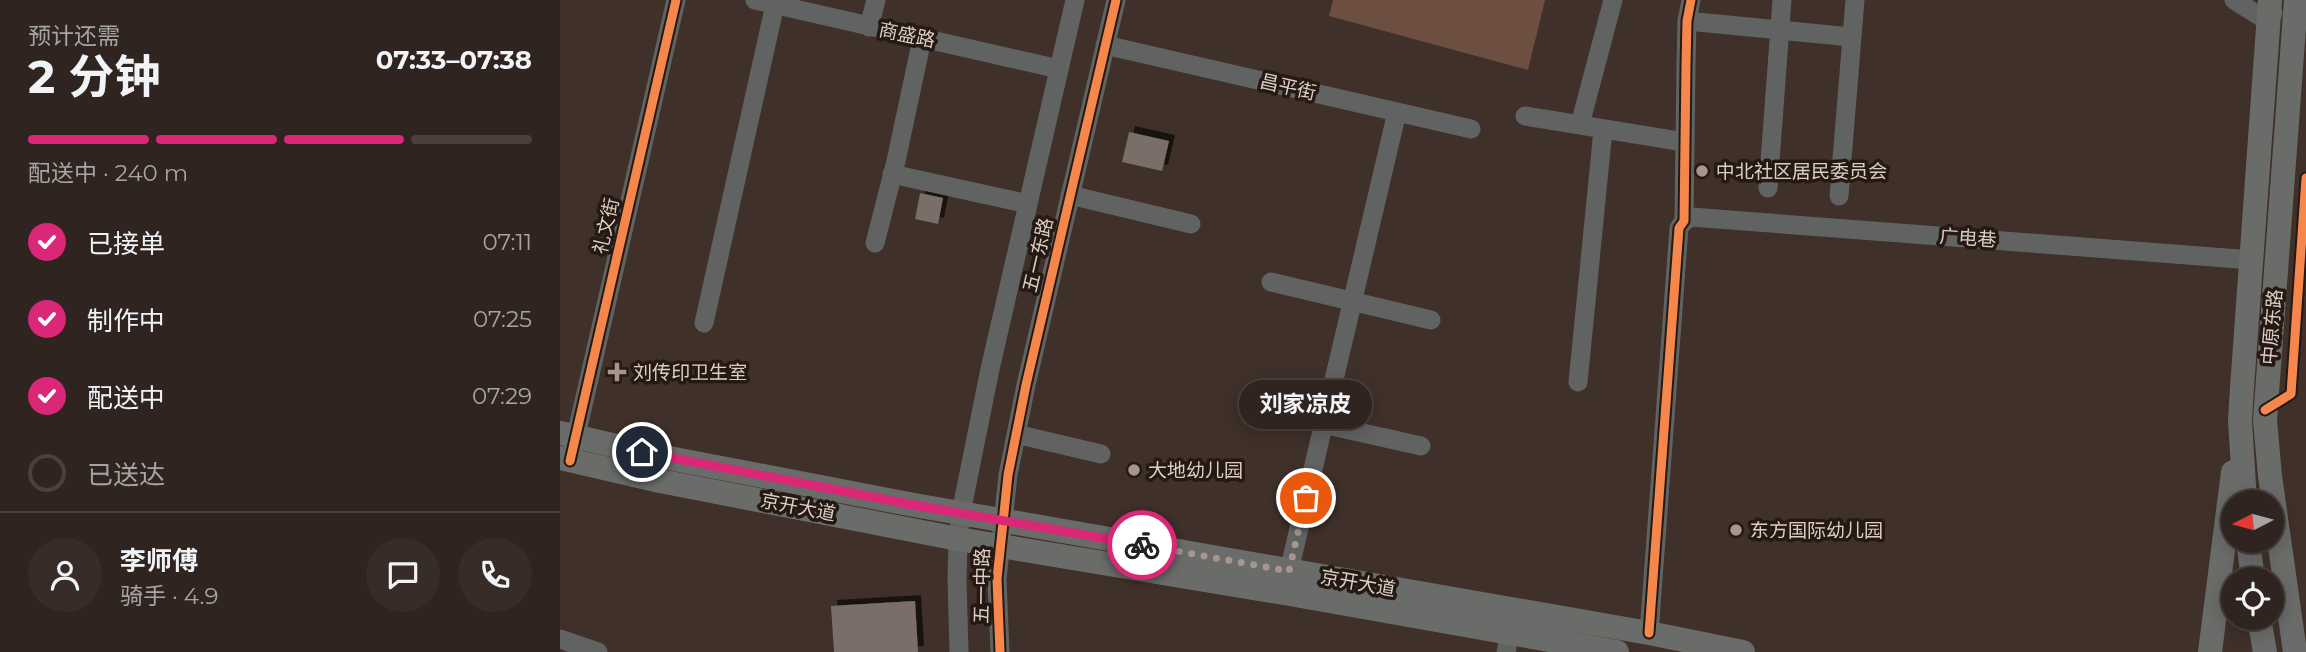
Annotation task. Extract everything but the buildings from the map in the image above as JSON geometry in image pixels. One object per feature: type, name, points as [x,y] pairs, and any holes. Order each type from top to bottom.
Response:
[{"type":"main road","name":"中原东路","points":[[2282,567],[2265,420],[2296,0]]},
{"type":"main road","name":"中原东路","points":[[2244,490],[2240,420],[2273,7]]},
{"type":"main road","points":[[2210,652],[2240,420]]},
{"type":"main road","name":"京开大道","points":[[566,447],[664,457],[1289,571],[1510,632],[1649,633],[1743,652]]},
{"type":"main road","name":"京开大道","points":[[566,447],[660,481],[958,539],[1616,652]]},
{"type":"main road","name":"中原东路","points":[[2284,578],[2295,652]]},
{"type":"main road","points":[[2284,578],[2306,643]]},
{"type":"main road","points":[[2261,630],[2265,652]]},
{"type":"street","name":"礼文街","points":[[566,447],[676,0]]},
{"type":"street","name":"商盛路","points":[[755,0],[776,2],[869,27],[1059,69]]},
{"type":"street","points":[[869,27],[876,0]]},
{"type":"street","name":"五一东路","points":[[961,513],[980,415],[1075,0]]},
{"type":"street","name":"五一东路","points":[[1003,520],[1016,434],[1116,0]]},
{"type":"street","points":[[1583,113],[1613,0]]},
{"type":"street","points":[[1649,633],[1679,228],[1684,221],[1687,21],[1690,0]]},
{"type":"street","points":[[1768,188],[1782,0]]},
{"type":"street","points":[[1839,196],[1855,0]]},
{"type":"street","points":[[2234,0],[2273,7]]},
{"type":"street","points":[[704,323],[776,2]]},
{"type":"street","points":[[1687,21],[1851,37]]},
{"type":"street","points":[[875,243],[922,39]]},
{"type":"street","name":"昌平街","points":[[1105,45],[1471,129]]},
{"type":"street","points":[[1289,571],[1397,112]]},
{"type":"street","points":[[1525,116],[1684,142]]},
{"type":"street","points":[[1578,382],[1603,130]]},
{"type":"street","points":[[892,174],[1028,204]]},
{"type":"street","points":[[1070,195],[1191,224]]},
{"type":"street","name":"广电巷","points":[[1684,221],[1704,218],[2252,260]]},
{"type":"street","points":[[1270,282],[1431,320]]},
{"type":"street","points":[[1323,424],[1422,446]]},
{"type":"street","points":[[1016,434],[1101,454]]},
{"type":"street","name":"五一中路","points":[[959,652],[958,539],[961,513]]},
{"type":"street","name":"五一中路","points":[[1000,652],[997,579],[1003,520]]},
{"type":"street","points":[[560,639],[598,652]]},
{"type":"shaded area","points":[[1333,0],[1545,0],[1528,70],[1329,16]]},
{"type":"cycle path","points":[[570,461],[676,0]]},
{"type":"cycle path","points":[[1000,652],[997,579],[1008,475],[1026,385],[1116,0]]},
{"type":"cycle path","points":[[1649,633],[1679,228],[1684,221],[1687,21],[1691,0]]},
{"type":"cycle path","points":[[2265,410],[2291,394],[2306,178]]},
{"type":"way so far","points":[[1142,545],[1289,571],[1306,498]]},
{"type":"place","name":"中北社区居民委员会","points":[[1702,171]]},
{"type":"place","name":"刘传印卫生室","points":[[617,372]]},
{"type":"place","name":"大地幼儿园","points":[[1134,470]]},
{"type":"place","name":"刘家凉皮","points":[[1306,498]]},
{"type":"place","name":"东方国际幼儿园","points":[[1736,530]]},
{"type":"route","points":[[642,452],[914,505],[1142,545]]}]
